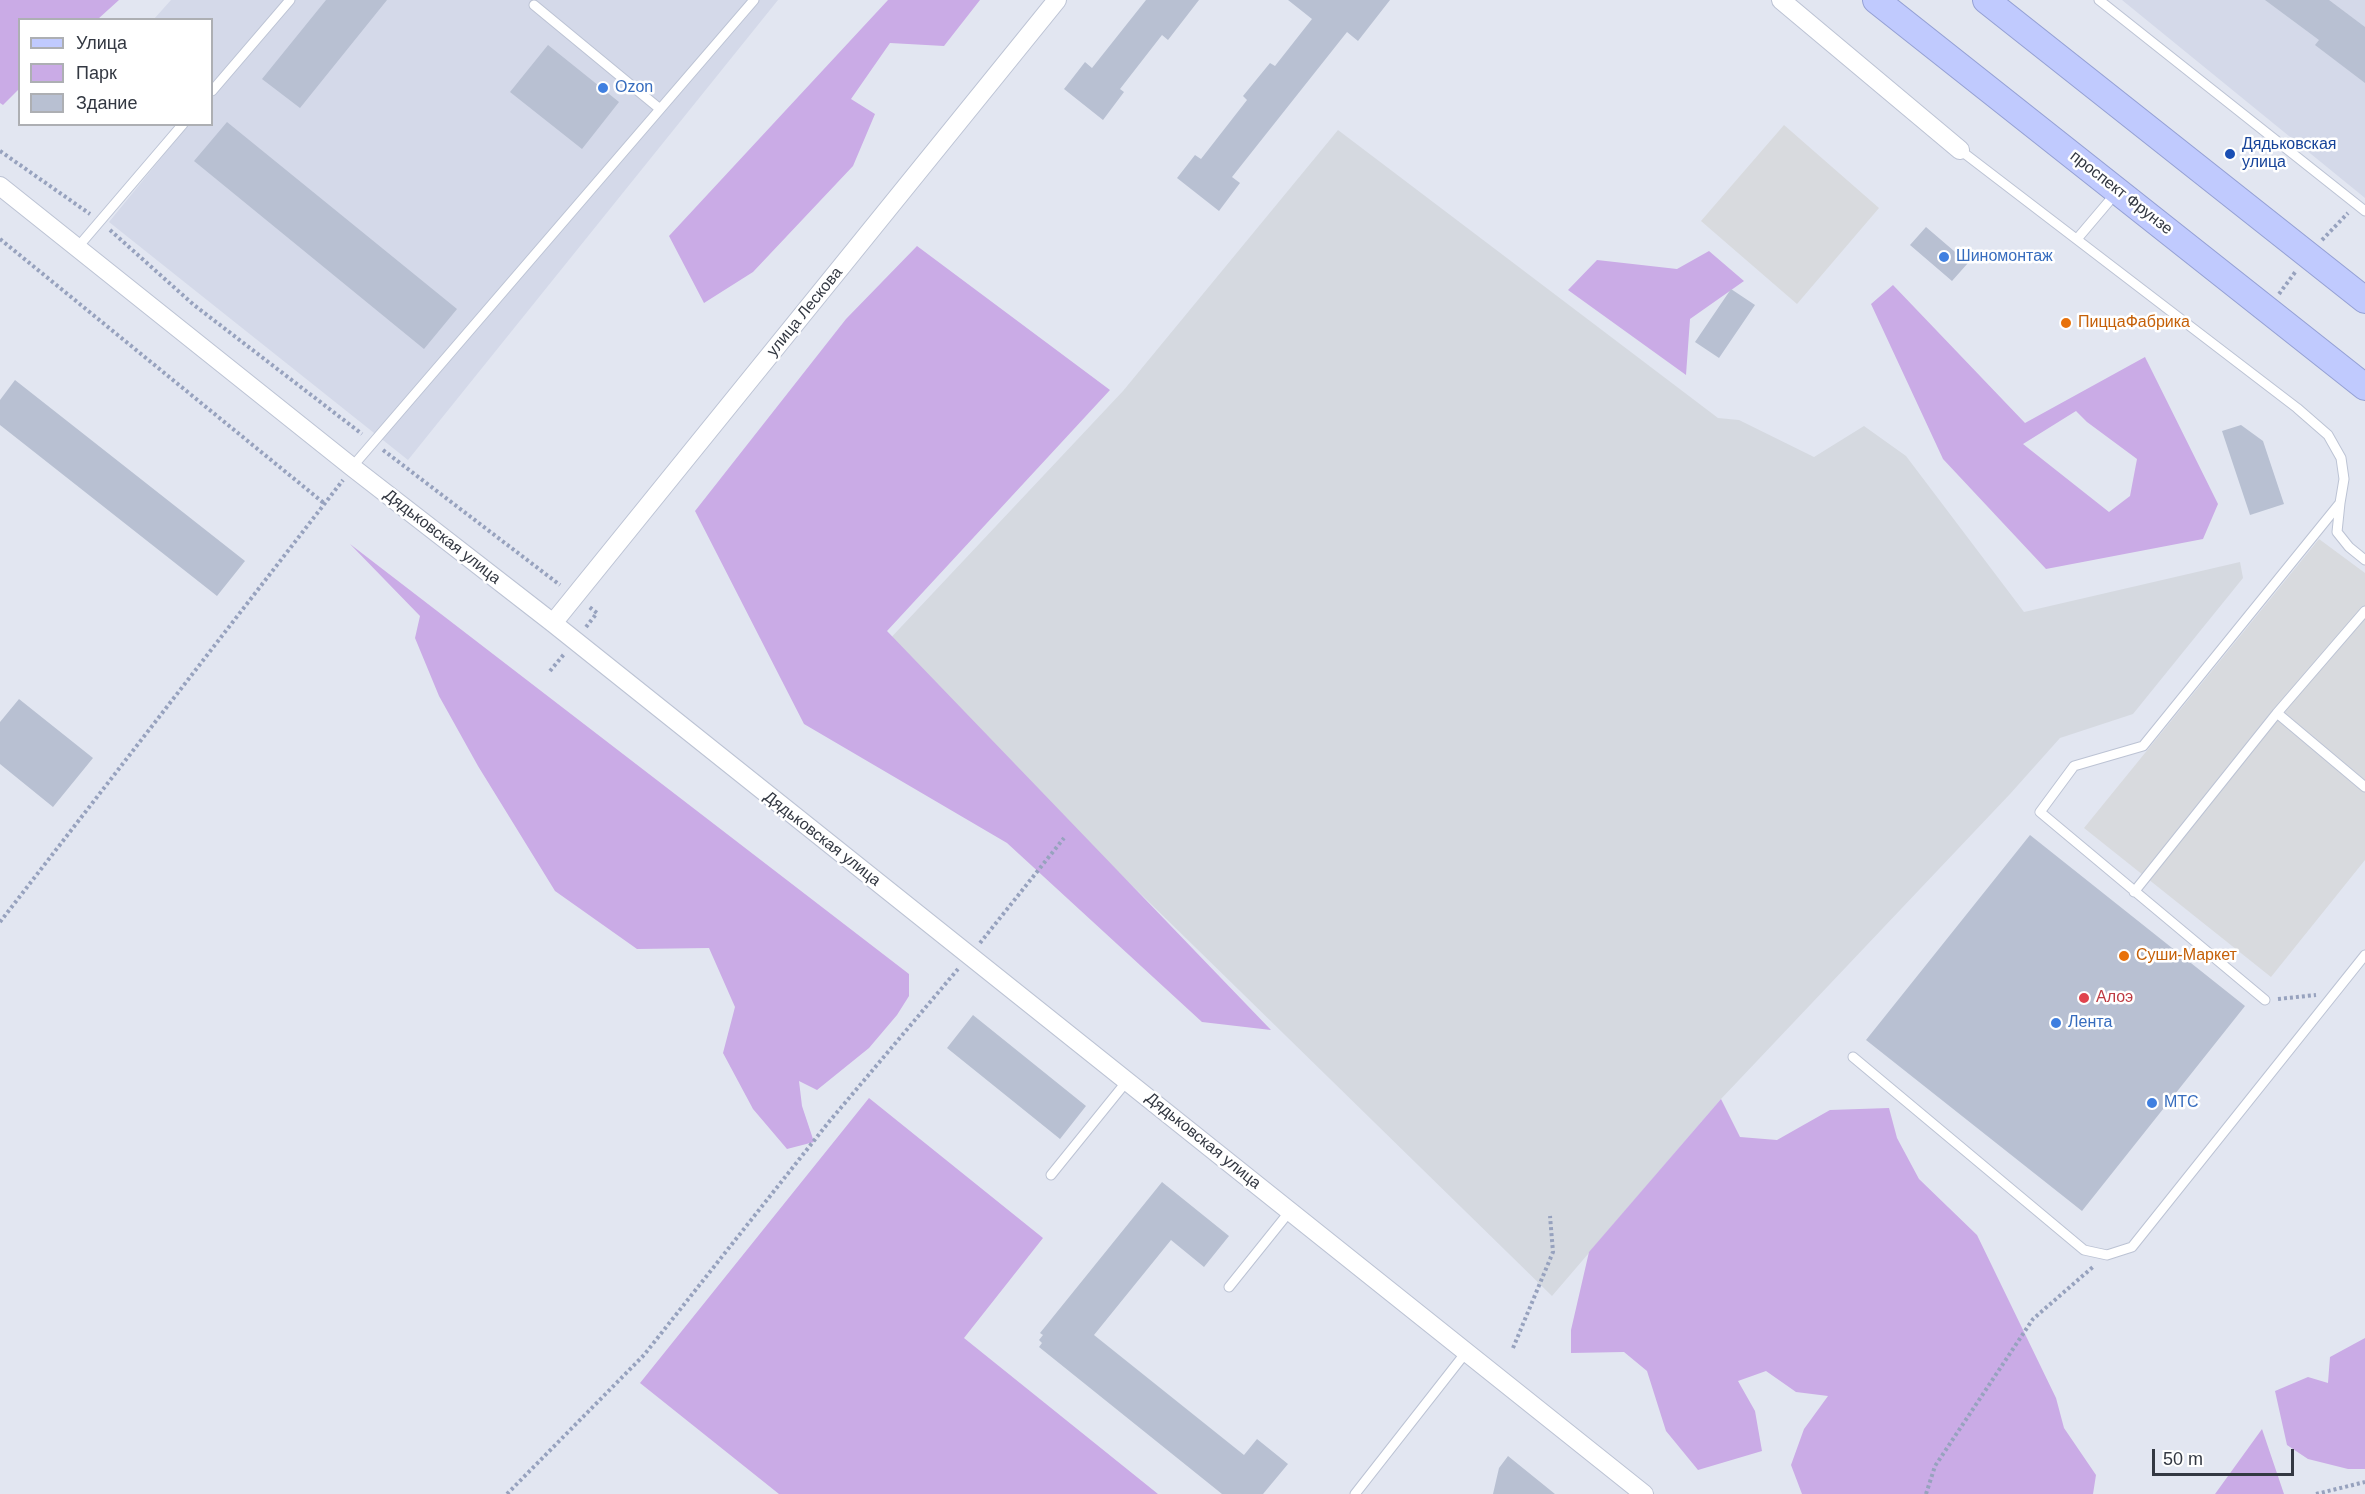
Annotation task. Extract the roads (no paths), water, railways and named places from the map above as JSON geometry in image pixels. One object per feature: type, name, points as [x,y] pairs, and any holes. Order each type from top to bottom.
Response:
[{"type":"main road","name":"проспект Фрунзе","points":[[1876,0],[2365,387]]},
{"type":"main road","points":[[1986,0],[2365,300]]},
{"type":"street","name":"улица Лескова","points":[[553,623],[1057,0]]},
{"type":"street","points":[[1781,0],[1960,150]]},
{"type":"street","name":"Дядьковская улица","points":[[0,186],[352,467],[553,623],[1644,1494]]},
{"type":"lane","points":[[213,90],[290,0]]},
{"type":"lane","points":[[352,467],[754,0]]},
{"type":"lane","points":[[2098,0],[2365,211]]},
{"type":"lane","points":[[534,5],[660,109]]},
{"type":"lane","points":[[77,248],[181,126]]},
{"type":"lane","points":[[1960,150],[2298,408],[2328,435],[2341,458],[2344,479],[2337,532],[2349,547],[2365,560]]},
{"type":"lane","points":[[2077,239],[2118,191]]},
{"type":"lane","points":[[2265,1000],[2040,812],[2074,766],[2143,746],[2340,503]]},
{"type":"lane","points":[[2134,892],[2277,713],[2365,611]]},
{"type":"lane","points":[[2277,713],[2365,787]]},
{"type":"lane","points":[[1853,1057],[2084,1250],[2107,1255],[2133,1247],[2365,956]]},
{"type":"lane","points":[[1052,1175],[1127,1081]]},
{"type":"lane","points":[[1229,1287],[1290,1211]]},
{"type":"lane","points":[[1355,1494],[1467,1351]]},
{"type":"place","name":"Ozon","points":[[603,88]]},
{"type":"place","name":"Дядьковская улица","points":[[2230,154]]},
{"type":"place","name":"Шиномонтаж","points":[[1944,257]]},
{"type":"place","name":"ПиццаФабрика","points":[[2066,323]]},
{"type":"place","name":"Суши-Маркет","points":[[2124,956]]},
{"type":"place","name":"Алоэ","points":[[2084,998]]},
{"type":"place","name":"Лента","points":[[2056,1023]]},
{"type":"place","name":"МТС","points":[[2152,1103]]}]
